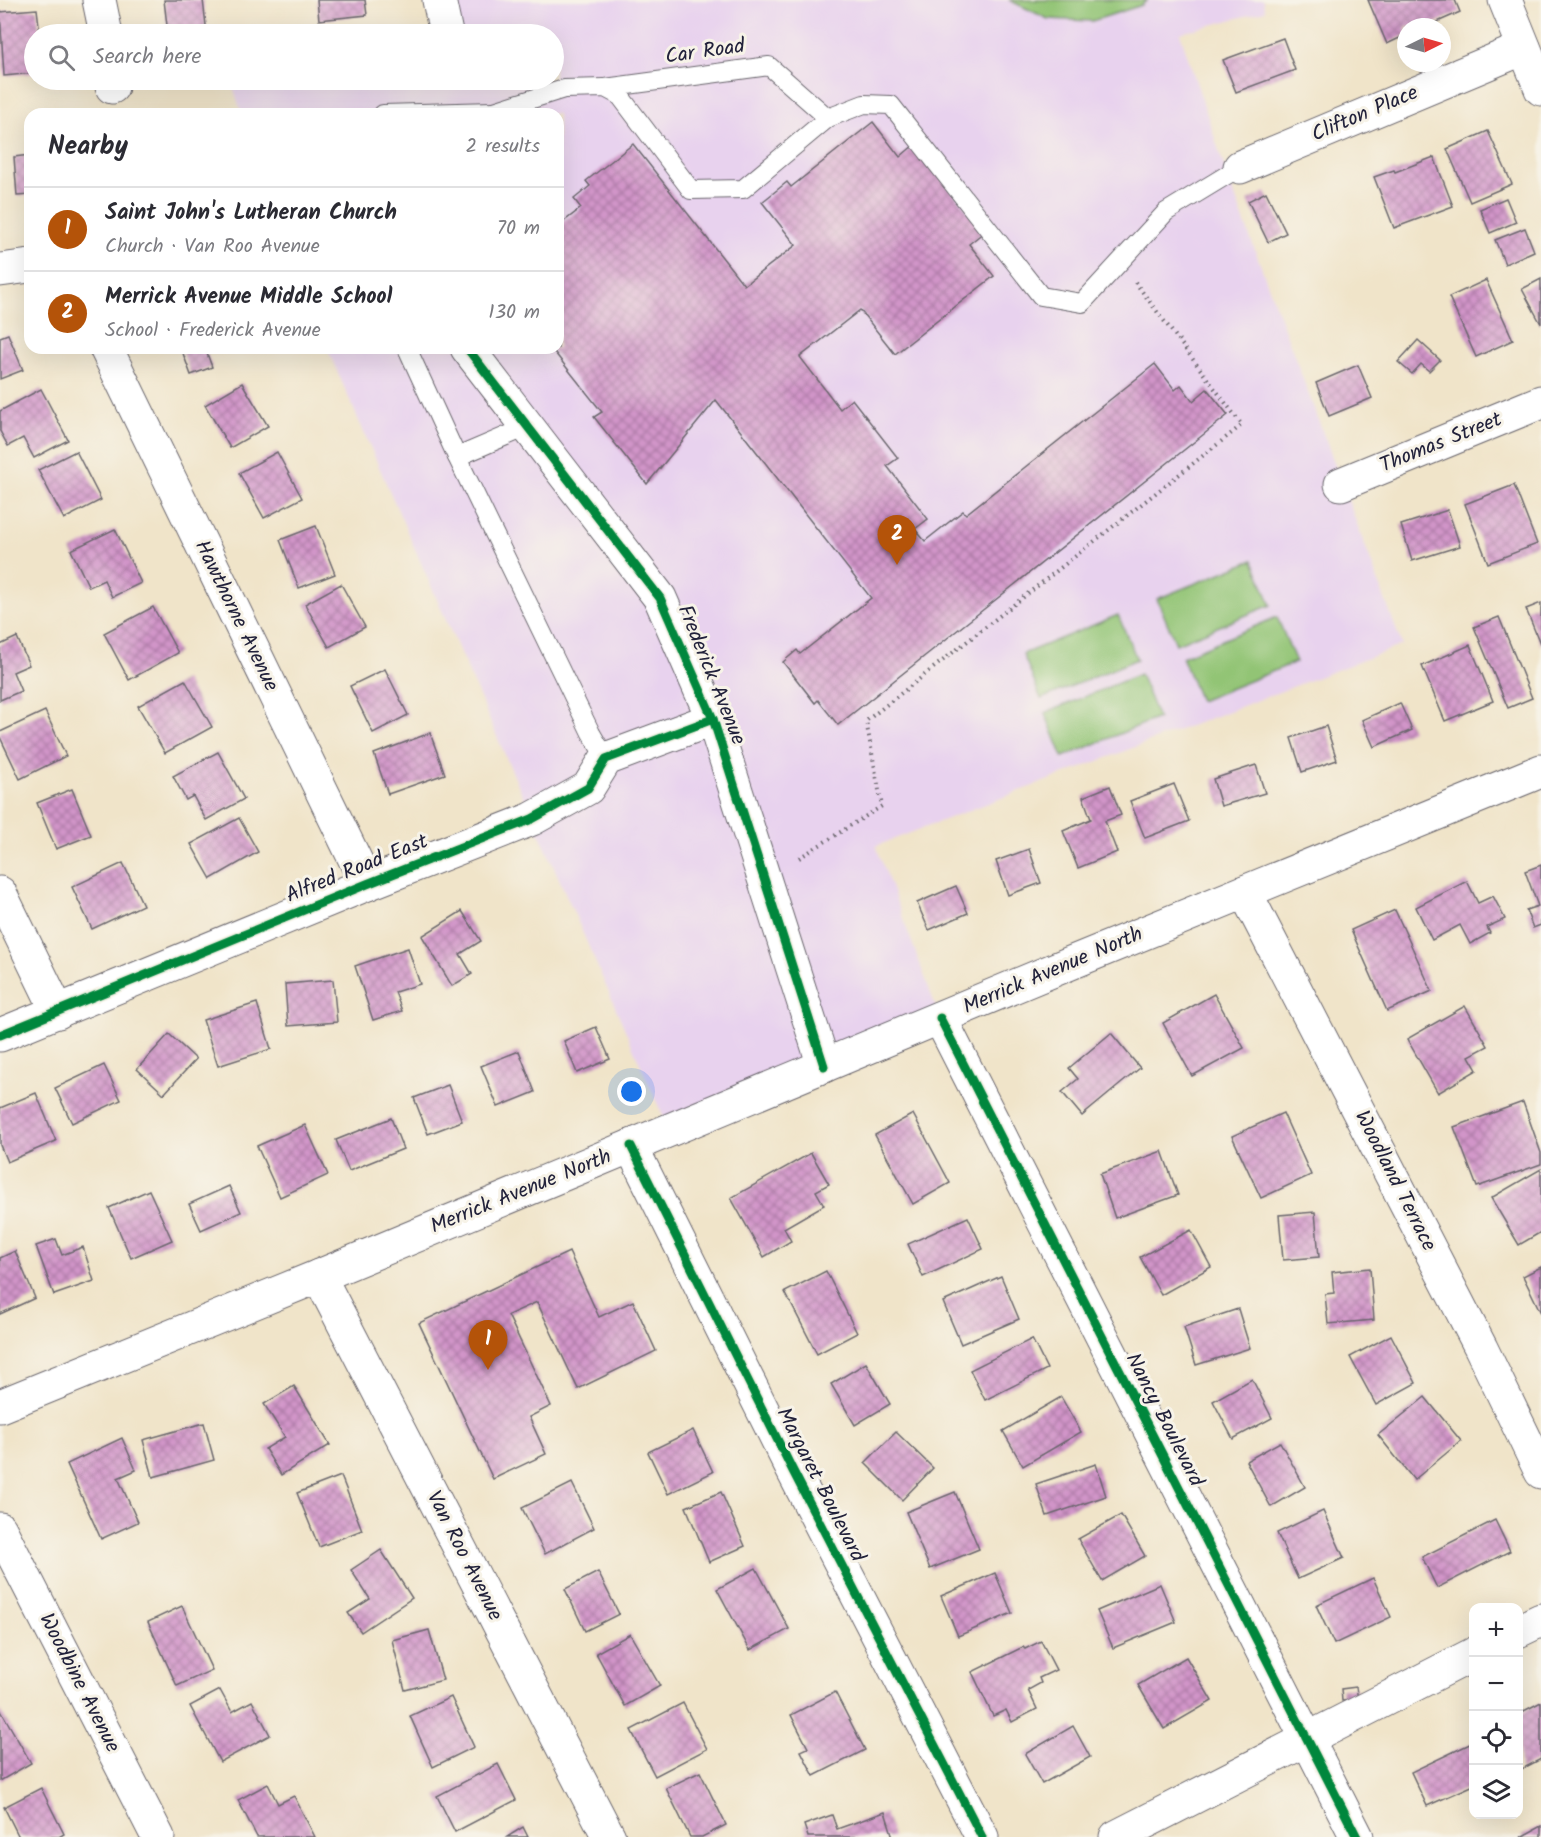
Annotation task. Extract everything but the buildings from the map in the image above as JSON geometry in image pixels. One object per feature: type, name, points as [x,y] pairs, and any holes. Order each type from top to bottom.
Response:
[{"type":"street","points":[[99,0],[104,24]]},
{"type":"street","points":[[439,0],[444,24]]},
{"type":"street","points":[[1505,0],[1541,89]]},
{"type":"street","name":"Clifton Place","points":[[1240,167],[1524,48]]},
{"type":"street","points":[[0,270],[24,267]]},
{"type":"street","name":"Hawthorne Avenue","points":[[109,354],[367,885]]},
{"type":"street","name":"Frederick Avenue","points":[[471,354],[660,598],[713,719],[824,1066]]},
{"type":"street","name":"Thomas Street","points":[[1341,484],[1541,402]]},
{"type":"street","points":[[606,759],[713,719]]},
{"type":"street","name":"Alfred Road East","points":[[0,1035],[532,819],[588,788],[606,759]]},
{"type":"street","name":"Merrick Avenue North","points":[[0,1406],[1541,771]]},
{"type":"street","name":"Woodland Terrace","points":[[1245,892],[1481,1348],[1541,1472]]},
{"type":"street","points":[[0,893],[57,1012]]},
{"type":"street","name":"Nancy Boulevard","points":[[940,1018],[1357,1837]]},
{"type":"street","name":"Margaret Boulevard","points":[[631,1146],[793,1471],[982,1837]]},
{"type":"street","name":"Van Roo Avenue","points":[[319,1276],[609,1837]]},
{"type":"street","name":"Woodbine Avenue","points":[[0,1529],[158,1837]]},
{"type":"street","points":[[1523,1629],[1541,1620]]},
{"type":"street","points":[[1116,1837],[1469,1656]]},
{"type":"lane","name":"Car Road","points":[[564,89],[605,88],[769,66],[828,118]]},
{"type":"lane","points":[[605,88],[620,96],[691,190],[743,189],[828,118],[864,104],[891,105],[1041,296],[1082,303],[1166,212],[1240,167]]},
{"type":"lane","name":"Car Road","points":[[508,108],[561,90]]},
{"type":"lane","points":[[410,354],[457,457],[591,733],[606,759]]},
{"type":"lane","points":[[457,457],[527,427]]},
{"type":"path","points":[[798,858],[882,806],[866,721],[1242,425],[1120,262]]},
{"type":"shaded area","points":[[439,0],[1263,0],[1265,11],[1180,33],[1227,175],[1402,645],[876,846],[940,1018],[669,1130],[330,354],[564,354],[564,108],[240,108],[234,90],[564,90],[564,24],[438,24]]},
{"type":"green space","points":[[1009,0],[1147,0],[1142,5],[1092,21],[1048,19]]},
{"type":"green space","points":[[1253,560],[1271,605],[1176,644],[1157,599]]},
{"type":"green space","points":[[1118,615],[1137,659],[1041,699],[1023,654]]},
{"type":"green space","points":[[1277,617],[1296,662],[1200,701],[1182,657]]},
{"type":"green space","points":[[1140,674],[1158,718],[1063,757],[1045,713]]},
{"type":"cycle path","points":[[472,354],[660,598],[713,719],[824,1066]]},
{"type":"cycle path","points":[[0,1035],[367,884],[532,819],[588,788],[606,759],[713,719]]},
{"type":"cycle path","points":[[940,1018],[1357,1837]]},
{"type":"cycle path","points":[[631,1146],[793,1471],[982,1837]]},
{"type":"place","name":"Merrick Avenue Middle School","points":[[897,565]]},
{"type":"place","name":"Saint John's Lutheran Church","points":[[488,1370]]}]
